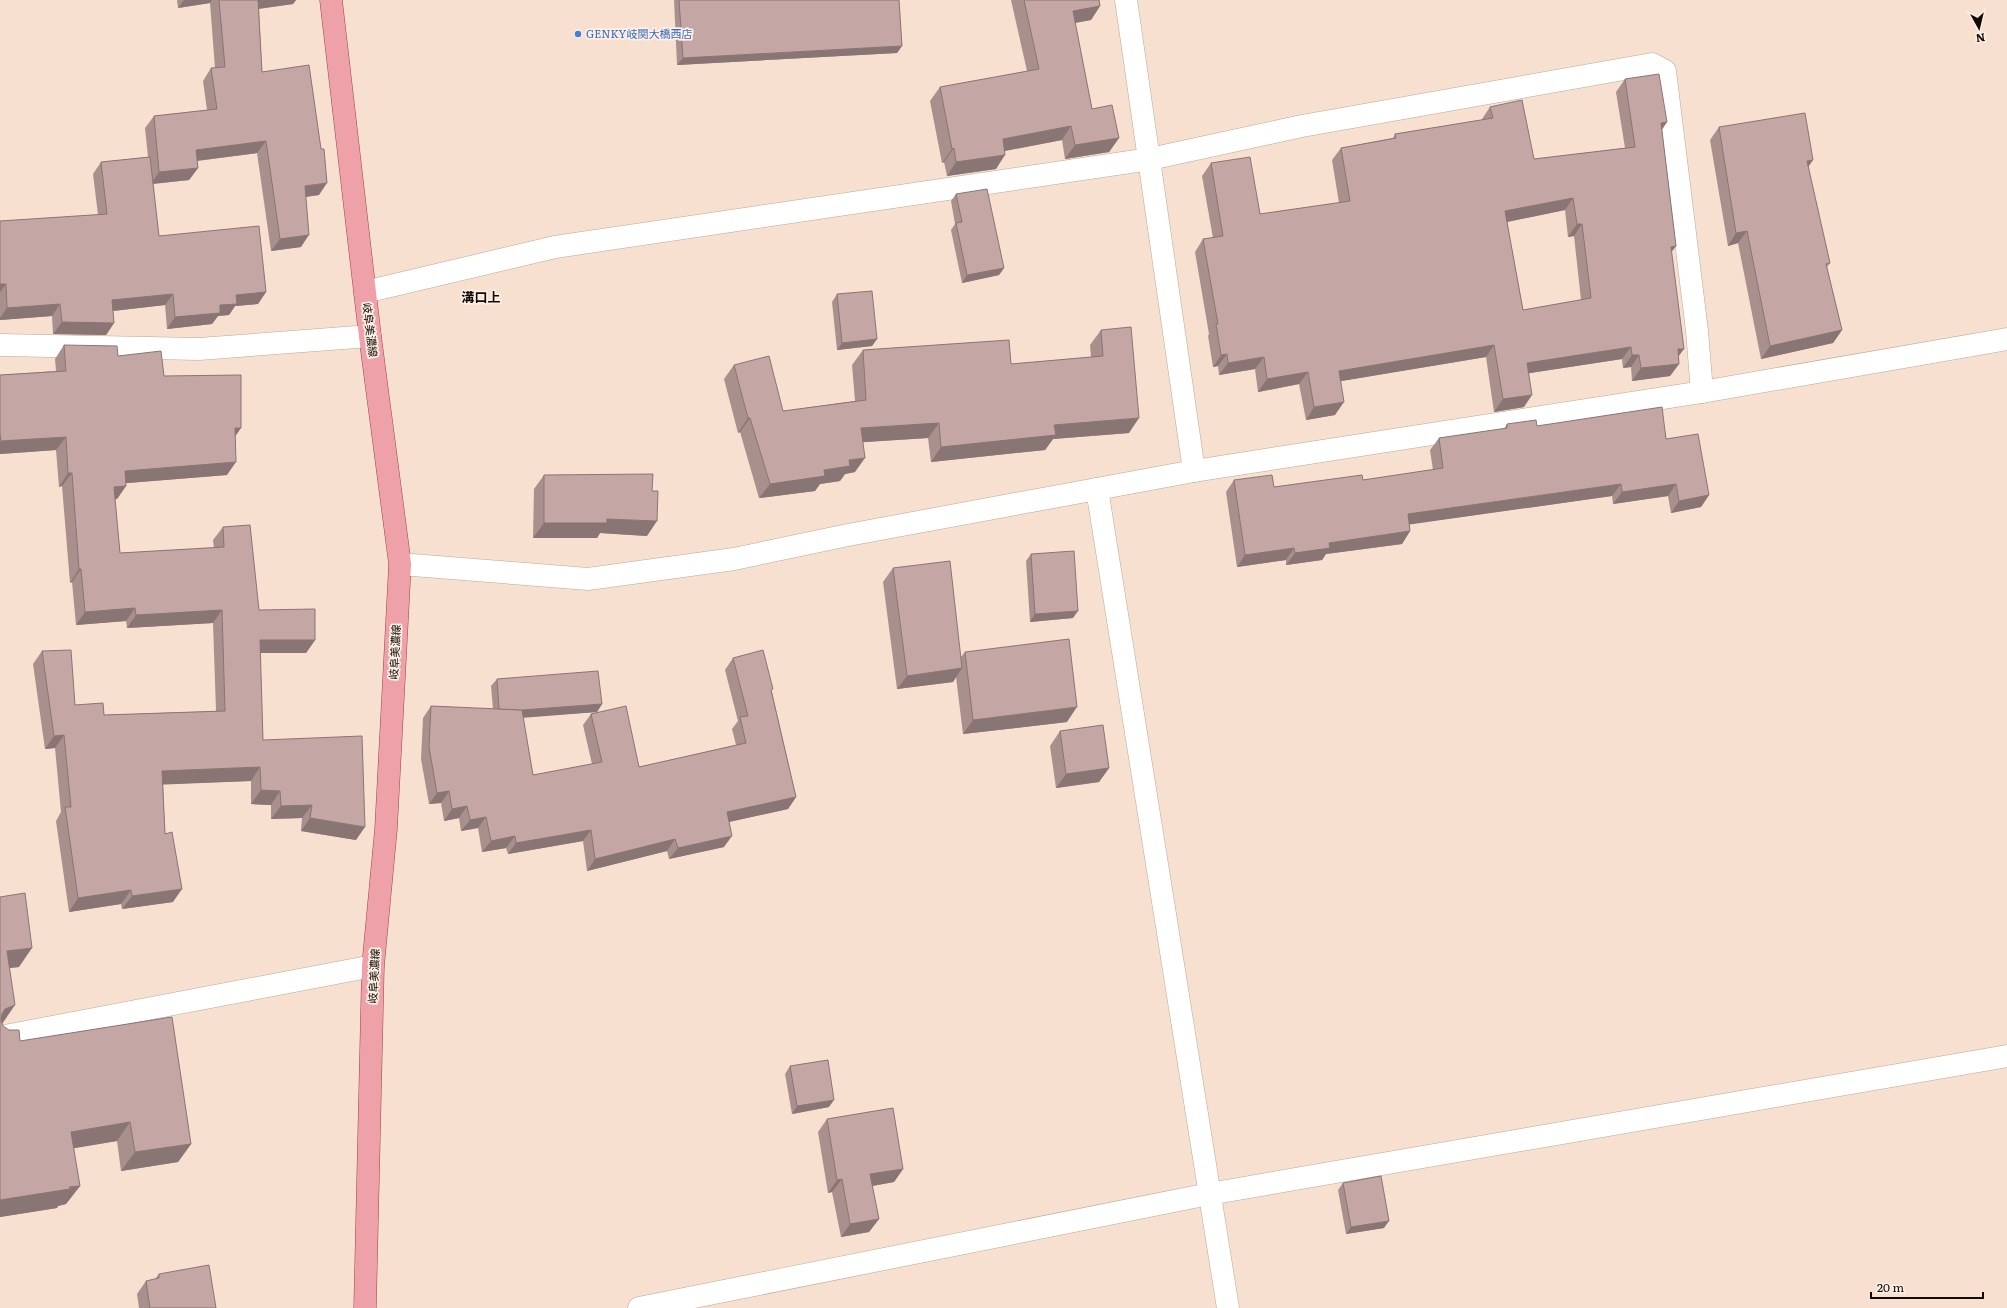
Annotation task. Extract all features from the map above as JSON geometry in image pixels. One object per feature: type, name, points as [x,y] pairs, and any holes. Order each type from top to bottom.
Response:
[{"type":"main road","name":"岐阜美濃線","points":[[332,0],[370,336],[400,564],[386,829],[373,966],[365,1308]]},
{"type":"street","points":[[1126,0],[1194,471]]},
{"type":"street","points":[[365,292],[554,247],[1150,159],[1302,126],[1652,64],[1665,70],[1697,331],[1702,392]]},
{"type":"street","points":[[0,344],[199,349],[370,336]]},
{"type":"street","points":[[400,564],[588,579],[734,559],[848,535],[1194,471],[1702,392],[2007,338]]},
{"type":"street","points":[[1097,489],[1228,1308]]},
{"type":"street","points":[[0,1037],[373,966]]},
{"type":"street","points":[[639,1308],[1209,1194],[2007,1056]]},
{"type":"building","points":[[219,0],[258,0],[262,72],[309,65],[321,149],[324,149],[327,183],[305,186],[309,235],[280,239],[266,141],[196,150],[198,168],[159,172],[154,116],[217,109],[211,68],[225,67]]},
{"type":"building","points":[[679,0],[899,0],[902,46],[683,58]]},
{"type":"building","points":[[1024,0],[1099,0],[1100,6],[1073,11],[1092,109],[1112,105],[1119,138],[1075,145],[1071,126],[1003,139],[1005,155],[956,162],[940,87],[1039,69]]},
{"type":"building","points":[[1659,74],[1667,122],[1661,123],[1676,246],[1671,247],[1684,349],[1678,349],[1679,364],[1641,368],[1639,355],[1632,355],[1631,347],[1527,363],[1532,395],[1503,399],[1494,345],[1339,371],[1344,402],[1314,407],[1308,372],[1267,379],[1264,357],[1228,363],[1227,354],[1221,355],[1216,324],[1218,324],[1203,239],[1223,236],[1211,163],[1250,157],[1260,214],[1350,201],[1341,148],[1396,138],[1395,134],[1493,118],[1490,107],[1522,100],[1534,159],[1635,147],[1625,79]],"holes":[[[1573,198],[1577,224],[1582,224],[1591,298],[1523,310],[1505,211]]]},
{"type":"building","points":[[1805,113],[1813,160],[1807,161],[1830,263],[1826,264],[1842,330],[1770,346],[1747,231],[1736,233],[1719,127]]},
{"type":"building","points":[[150,157],[159,236],[259,226],[266,292],[236,295],[237,304],[220,305],[220,313],[175,317],[173,294],[112,300],[114,323],[62,322],[60,304],[7,308],[6,284],[0,284],[0,221],[107,214],[101,162]]},
{"type":"building","points":[[987,189],[1004,268],[967,275],[956,223],[962,222],[956,194]]},
{"type":"building","points":[[872,291],[877,339],[842,343],[837,294]]},
{"type":"building","points":[[1131,327],[1139,418],[1054,425],[1056,435],[941,447],[939,423],[861,428],[865,458],[849,460],[850,466],[824,470],[825,476],[770,484],[750,418],[748,418],[734,365],[769,356],[783,411],[866,400],[863,350],[1009,340],[1011,364],[1103,356],[1101,330]]},
{"type":"building","points":[[64,345],[117,346],[118,356],[161,351],[164,376],[241,375],[241,428],[235,428],[236,462],[125,471],[126,486],[114,487],[120,553],[224,547],[223,527],[250,525],[259,610],[315,609],[315,640],[260,640],[263,740],[362,736],[365,827],[310,818],[312,805],[281,806],[280,791],[261,790],[260,767],[162,771],[165,834],[172,832],[182,889],[132,896],[131,890],[78,898],[65,807],[71,807],[64,735],[54,736],[42,651],[71,650],[75,705],[103,703],[104,715],[225,711],[222,610],[136,615],[135,608],[85,612],[81,569],[79,569],[72,473],[68,473],[66,437],[1,441],[0,375],[66,371]]},
{"type":"building","points":[[1662,407],[1666,439],[1698,434],[1709,495],[1679,501],[1676,484],[1622,492],[1621,484],[1408,514],[1410,531],[1329,543],[1330,548],[1295,553],[1294,548],[1245,555],[1234,480],[1272,475],[1274,487],[1362,475],[1363,480],[1443,468],[1439,438],[1507,428],[1507,424],[1536,420],[1537,426]]},
{"type":"building","points":[[653,474],[652,491],[658,491],[657,521],[607,519],[607,523],[544,523],[544,475]]},
{"type":"building","points":[[1074,551],[1078,611],[1035,614],[1031,554]]},
{"type":"building","points":[[950,561],[962,668],[907,676],[893,568]]},
{"type":"building","points":[[1069,639],[1077,707],[973,720],[965,652]]},
{"type":"building","points":[[763,650],[773,689],[771,690],[796,797],[727,812],[732,836],[678,848],[675,839],[595,859],[591,830],[516,843],[515,836],[491,841],[486,817],[470,820],[467,806],[452,809],[449,791],[437,793],[429,747],[431,706],[522,710],[533,775],[602,762],[591,714],[626,706],[639,767],[746,743],[740,717],[748,716],[733,658]]},
{"type":"building","points":[[598,671],[602,704],[522,710],[499,709],[497,679]]},
{"type":"building","points":[[1103,725],[1109,768],[1066,774],[1060,731]]},
{"type":"building","points":[[25,893],[32,948],[7,951],[15,1005],[5,1009],[2,1014],[1,1020],[3,1026],[9,1030],[19,1030],[20,1041],[172,1017],[191,1144],[135,1152],[130,1122],[71,1132],[80,1186],[69,1187],[70,1189],[0,1200],[0,897]]},
{"type":"building","points":[[828,1060],[834,1100],[797,1106],[790,1066]]},
{"type":"building","points":[[893,1108],[903,1169],[870,1174],[879,1219],[850,1224],[842,1179],[837,1180],[827,1119]]},
{"type":"building","points":[[1381,1176],[1389,1221],[1351,1227],[1343,1183]]},
{"type":"building","points":[[209,1265],[216,1308],[150,1308],[146,1281],[159,1278],[159,1274]]},
{"type":"place","name":"GENKY岐関大橋西店","points":[[578,34]]},
{"type":"district","name":"溝口上","points":[[481,297]]}]
